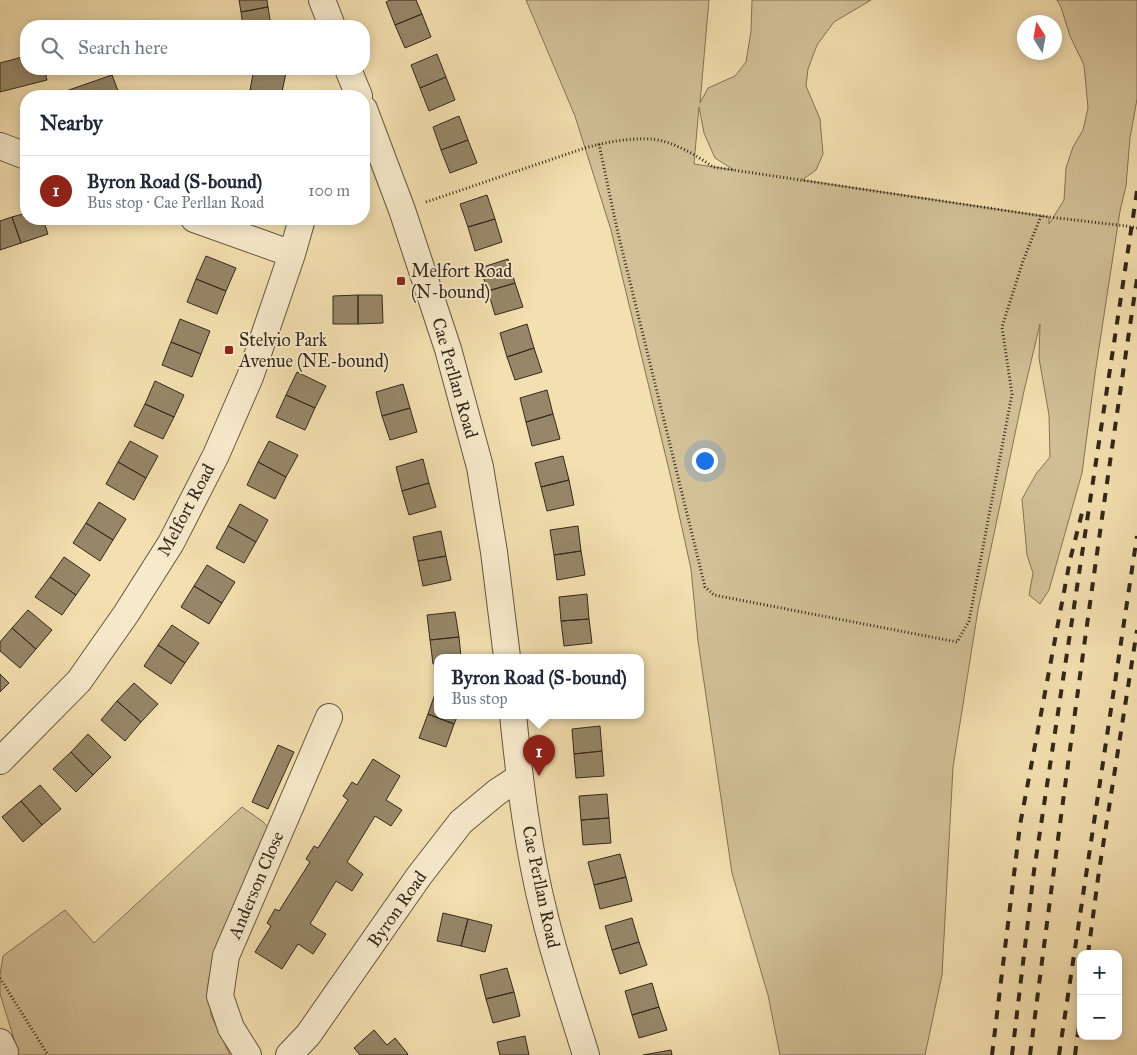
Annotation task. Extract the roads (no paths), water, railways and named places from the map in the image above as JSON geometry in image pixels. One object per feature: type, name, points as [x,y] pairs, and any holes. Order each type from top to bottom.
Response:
[{"type":"street","points":[[322,0],[330,20]]},
{"type":"street","name":"Cae Perllan Road","points":[[370,125],[402,210],[448,349],[480,467],[494,552],[507,654]]},
{"type":"street","points":[[0,146],[20,154]]},
{"type":"street","points":[[211,225],[292,254]]},
{"type":"street","name":"Melfort Road","points":[[0,761],[79,681],[126,614],[170,543],[216,455],[250,376],[300,225]]},
{"type":"street","name":"Anderson Close","points":[[248,1055],[230,1028],[220,996],[226,956],[329,717]]},
{"type":"street","name":"Cae Perllan Road","points":[[513,719],[530,851],[545,917],[586,1055]]},
{"type":"street","name":"Byron Road","points":[[289,1055],[308,1036],[419,876],[461,822],[497,792],[520,777]]},
{"type":"street","points":[[0,1042],[5,1052],[4,1055]]},
{"type":"railway","points":[[1012,1055],[1034,871],[1137,191]]},
{"type":"railway","points":[[1030,1055],[1081,667],[1137,279]]},
{"type":"railway","points":[[992,1055],[1020,825],[1070,560],[1082,513]]},
{"type":"railway","points":[[1059,1055],[1137,536]]},
{"type":"railway","points":[[1089,950],[1137,630]]},
{"type":"railway","points":[[1075,1055],[1077,1040]]},
{"type":"place","name":"Melfort Road (N-bound)","points":[[401,281]]},
{"type":"place","name":"Stelvio Park Avenue (NE-bound)","points":[[229,350]]},
{"type":"place","name":"Byron Road (S-bound)","points":[[539,776]]}]
